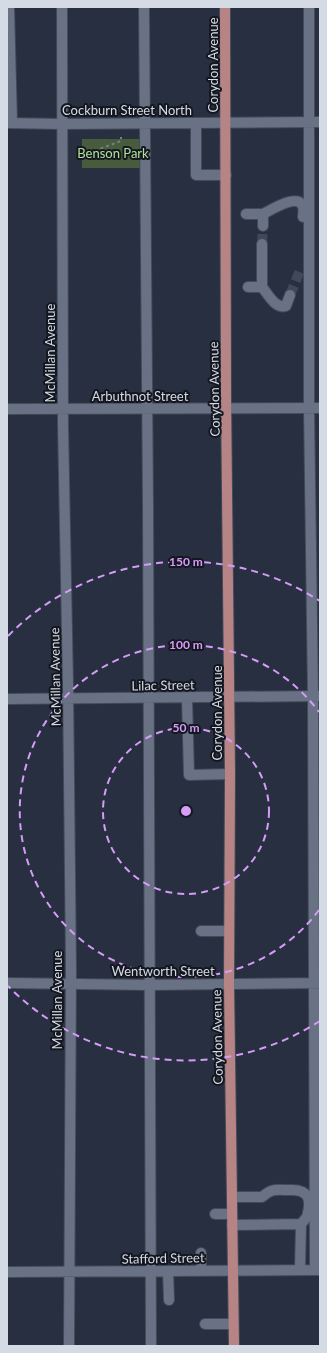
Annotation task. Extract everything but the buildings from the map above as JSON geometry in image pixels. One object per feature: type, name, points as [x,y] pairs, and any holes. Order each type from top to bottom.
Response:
[{"type":"main road","name":"Corydon Avenue","points":[[225,7],[230,696],[229,984],[234,1346]]},
{"type":"street","points":[[9,7],[10,123]]},
{"type":"street","name":"McMillan Avenue","points":[[62,7],[63,410],[68,699],[70,984],[69,1346]]},
{"type":"street","points":[[144,7],[148,409],[149,985],[152,1271],[151,1346]]},
{"type":"street","points":[[308,7],[308,408],[316,696],[318,1270]]},
{"type":"street","name":"Cockburn Street North","points":[[10,123],[196,124],[320,122]]},
{"type":"street","points":[[196,124],[196,175],[226,175]]},
{"type":"street","points":[[246,214],[263,214],[290,201],[300,202],[303,206],[304,261],[301,268]]},
{"type":"street","points":[[263,214],[263,226]]},
{"type":"street","points":[[262,244],[262,287],[278,306],[286,306],[290,295]]},
{"type":"street","points":[[248,287],[262,287]]},
{"type":"street","name":"Arbuthnot Street","points":[[7,409],[320,408]]},
{"type":"street","name":"Lilac Street","points":[[7,699],[149,699],[230,696],[316,696]]},
{"type":"street","points":[[187,698],[189,775],[230,774]]},
{"type":"street","points":[[201,931],[230,931]]},
{"type":"street","name":"Wentworth Street","points":[[7,983],[149,985],[317,983]]},
{"type":"street","points":[[232,1197],[262,1197],[271,1190],[298,1190],[305,1193],[308,1199],[308,1213],[301,1224],[300,1270]]},
{"type":"street","points":[[215,1214],[232,1214]]},
{"type":"street","points":[[232,1225],[301,1224]]},
{"type":"street","points":[[201,1253],[201,1270]]},
{"type":"street","name":"Stafford Street","points":[[7,1272],[318,1270]]},
{"type":"street","points":[[168,1271],[168,1300]]},
{"type":"street","points":[[205,1324],[233,1324]]},
{"type":"path","points":[[78,157],[121,141],[121,137]]},
{"type":"green space","name":"Benson Park","points":[[82,139],[143,139],[144,168],[82,168]]},
{"type":"tunnel","points":[[262,244],[263,226]]},
{"type":"tunnel","points":[[290,295],[301,268]]}]
